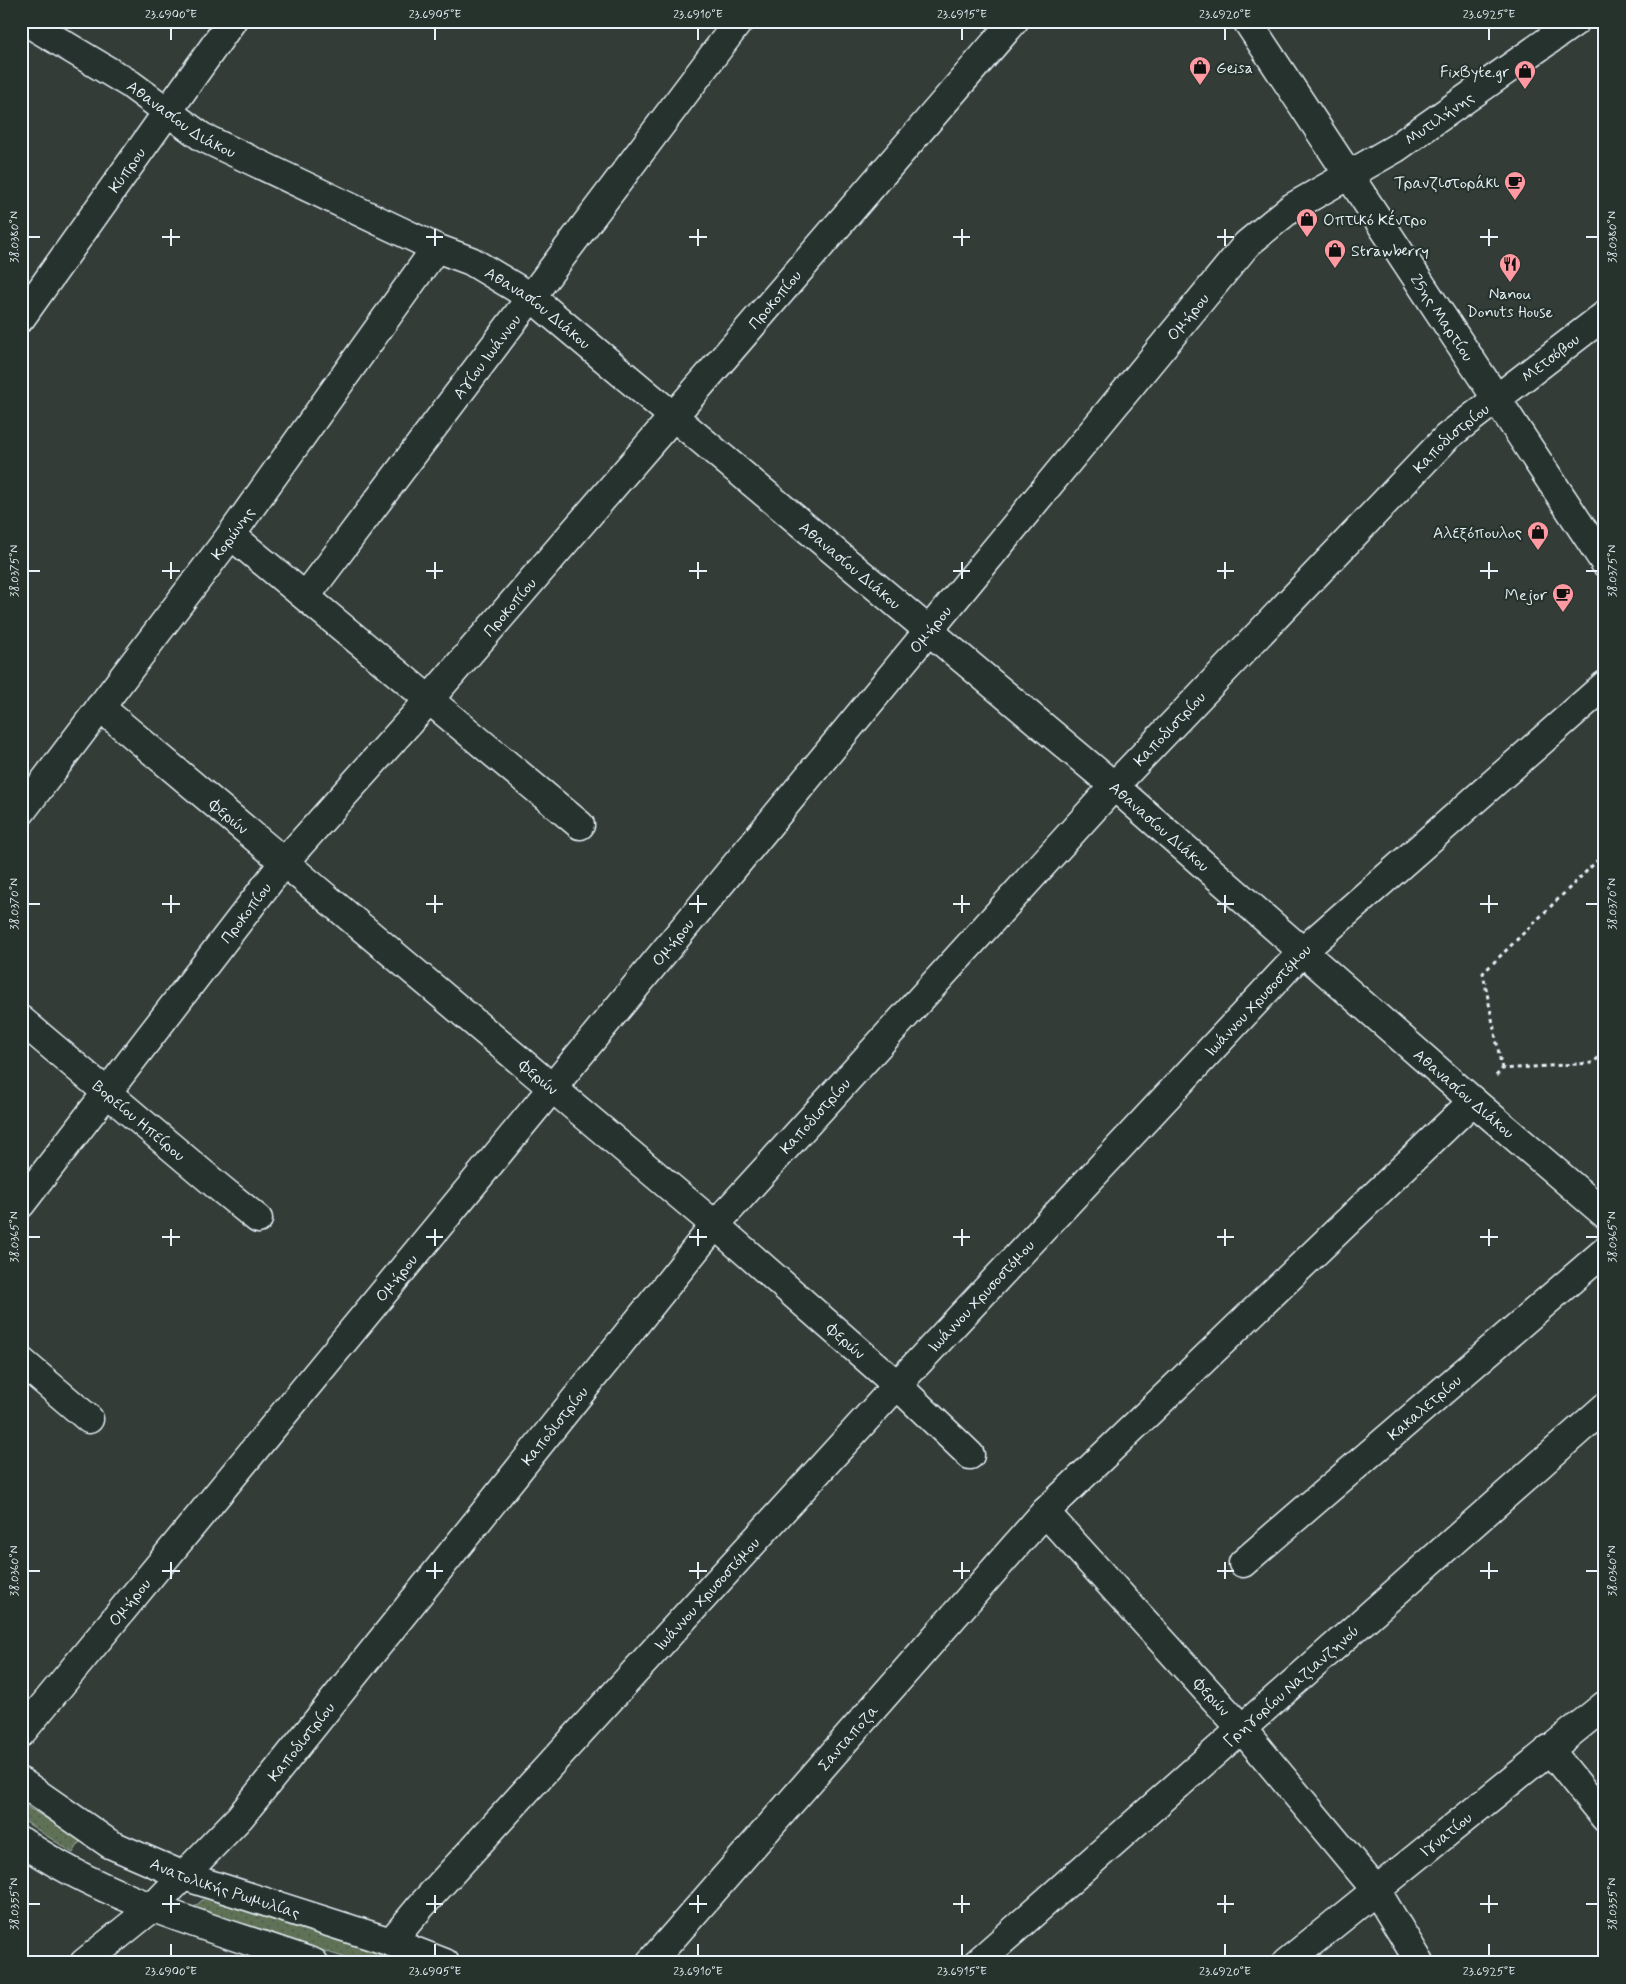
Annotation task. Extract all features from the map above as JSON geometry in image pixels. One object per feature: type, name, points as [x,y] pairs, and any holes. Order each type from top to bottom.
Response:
[{"type":"street","name":"Κύπρου","points":[[21,318],[232,21]]},
{"type":"street","name":"Αγίου Ιωάννου","points":[[306,596],[739,21]]},
{"type":"street","name":"Προκοπίου","points":[[21,1204],[107,1095],[285,861],[428,701],[1014,21]]},
{"type":"street","name":"25ης Μαρτίου","points":[[1247,21],[1605,563]]},
{"type":"street","name":"Μυτιλήνης","points":[[1348,176],[1396,148],[1576,21]]},
{"type":"street","name":"Αθανασίου Διάκου","points":[[29,22],[130,84],[202,137],[436,248],[472,261],[530,298],[930,630],[1114,786],[1472,1101],[1605,1214]]},
{"type":"street","name":"Ομήρου","points":[[21,1732],[1247,244],[1291,208],[1348,176]]},
{"type":"street","name":"Κορώνης","points":[[21,812],[231,535],[436,248]]},
{"type":"street","name":"Μετσόβου","points":[[1495,399],[1605,315]]},
{"type":"street","name":"Καποδιστρίου","points":[[84,1963],[152,1908],[240,1817],[715,1225],[1114,786],[1447,438],[1495,399]]},
{"type":"street","points":[[231,535],[306,596],[428,701],[580,825]]},
{"type":"street","name":"Ιωάννου Χρυσοστόμου","points":[[391,1942],[434,1892],[897,1385],[1303,951],[1605,685]]},
{"type":"street","name":"Φερών","points":[[100,707],[715,1225],[897,1385],[970,1454]]},
{"type":"street","name":"Βορείου Ηπείρου","points":[[21,1020],[107,1095],[258,1219]]},
{"type":"street","name":"Σανταποζα","points":[[650,1963],[1045,1512],[1472,1101]]},
{"type":"street","name":"Κακαλετρίου","points":[[1243,1562],[1605,1251]]},
{"type":"street","points":[[21,1361],[89,1418]]},
{"type":"street","name":"Γρηγορίου Ναζιανζηνού","points":[[977,1963],[1605,1407]]},
{"type":"street","name":"Φερών","points":[[1045,1512],[1241,1728],[1376,1890],[1420,1963]]},
{"type":"street","name":"Ιγνατίου","points":[[1286,1963],[1605,1705]]},
{"type":"street","points":[[1550,1749],[1605,1818]]},
{"type":"street","name":"Ανατολικής Ρωμυλίας","points":[[21,1782],[110,1844],[184,1876],[391,1942],[445,1963]]},
{"type":"street","points":[[21,1842],[89,1880],[152,1908],[314,1963]]},
{"type":"path","points":[[1502,1069],[1483,973],[1605,853]]},
{"type":"path","points":[[1472,1101],[1502,1069],[1593,1063],[1605,1051]]},
{"type":"green space","points":[[21,1803],[81,1840],[73,1853],[21,1819]]},
{"type":"green space","points":[[206,1897],[411,1963],[362,1963],[192,1909]]},
{"type":"place","name":"Geisa","points":[[1200,86]]},
{"type":"place","name":"FixByte.gr","points":[[1525,90]]},
{"type":"place","name":"Τρανζιστοράκι","points":[[1515,201]]},
{"type":"place","name":"Οπτικό Κέντρο","points":[[1307,238]]},
{"type":"place","name":"Strawberry","points":[[1335,269]]},
{"type":"place","name":"Nanou Donuts House","points":[[1510,283]]},
{"type":"place","name":"Αλεξόπουλος","points":[[1538,551]]},
{"type":"place","name":"Mejor","points":[[1563,613]]}]
